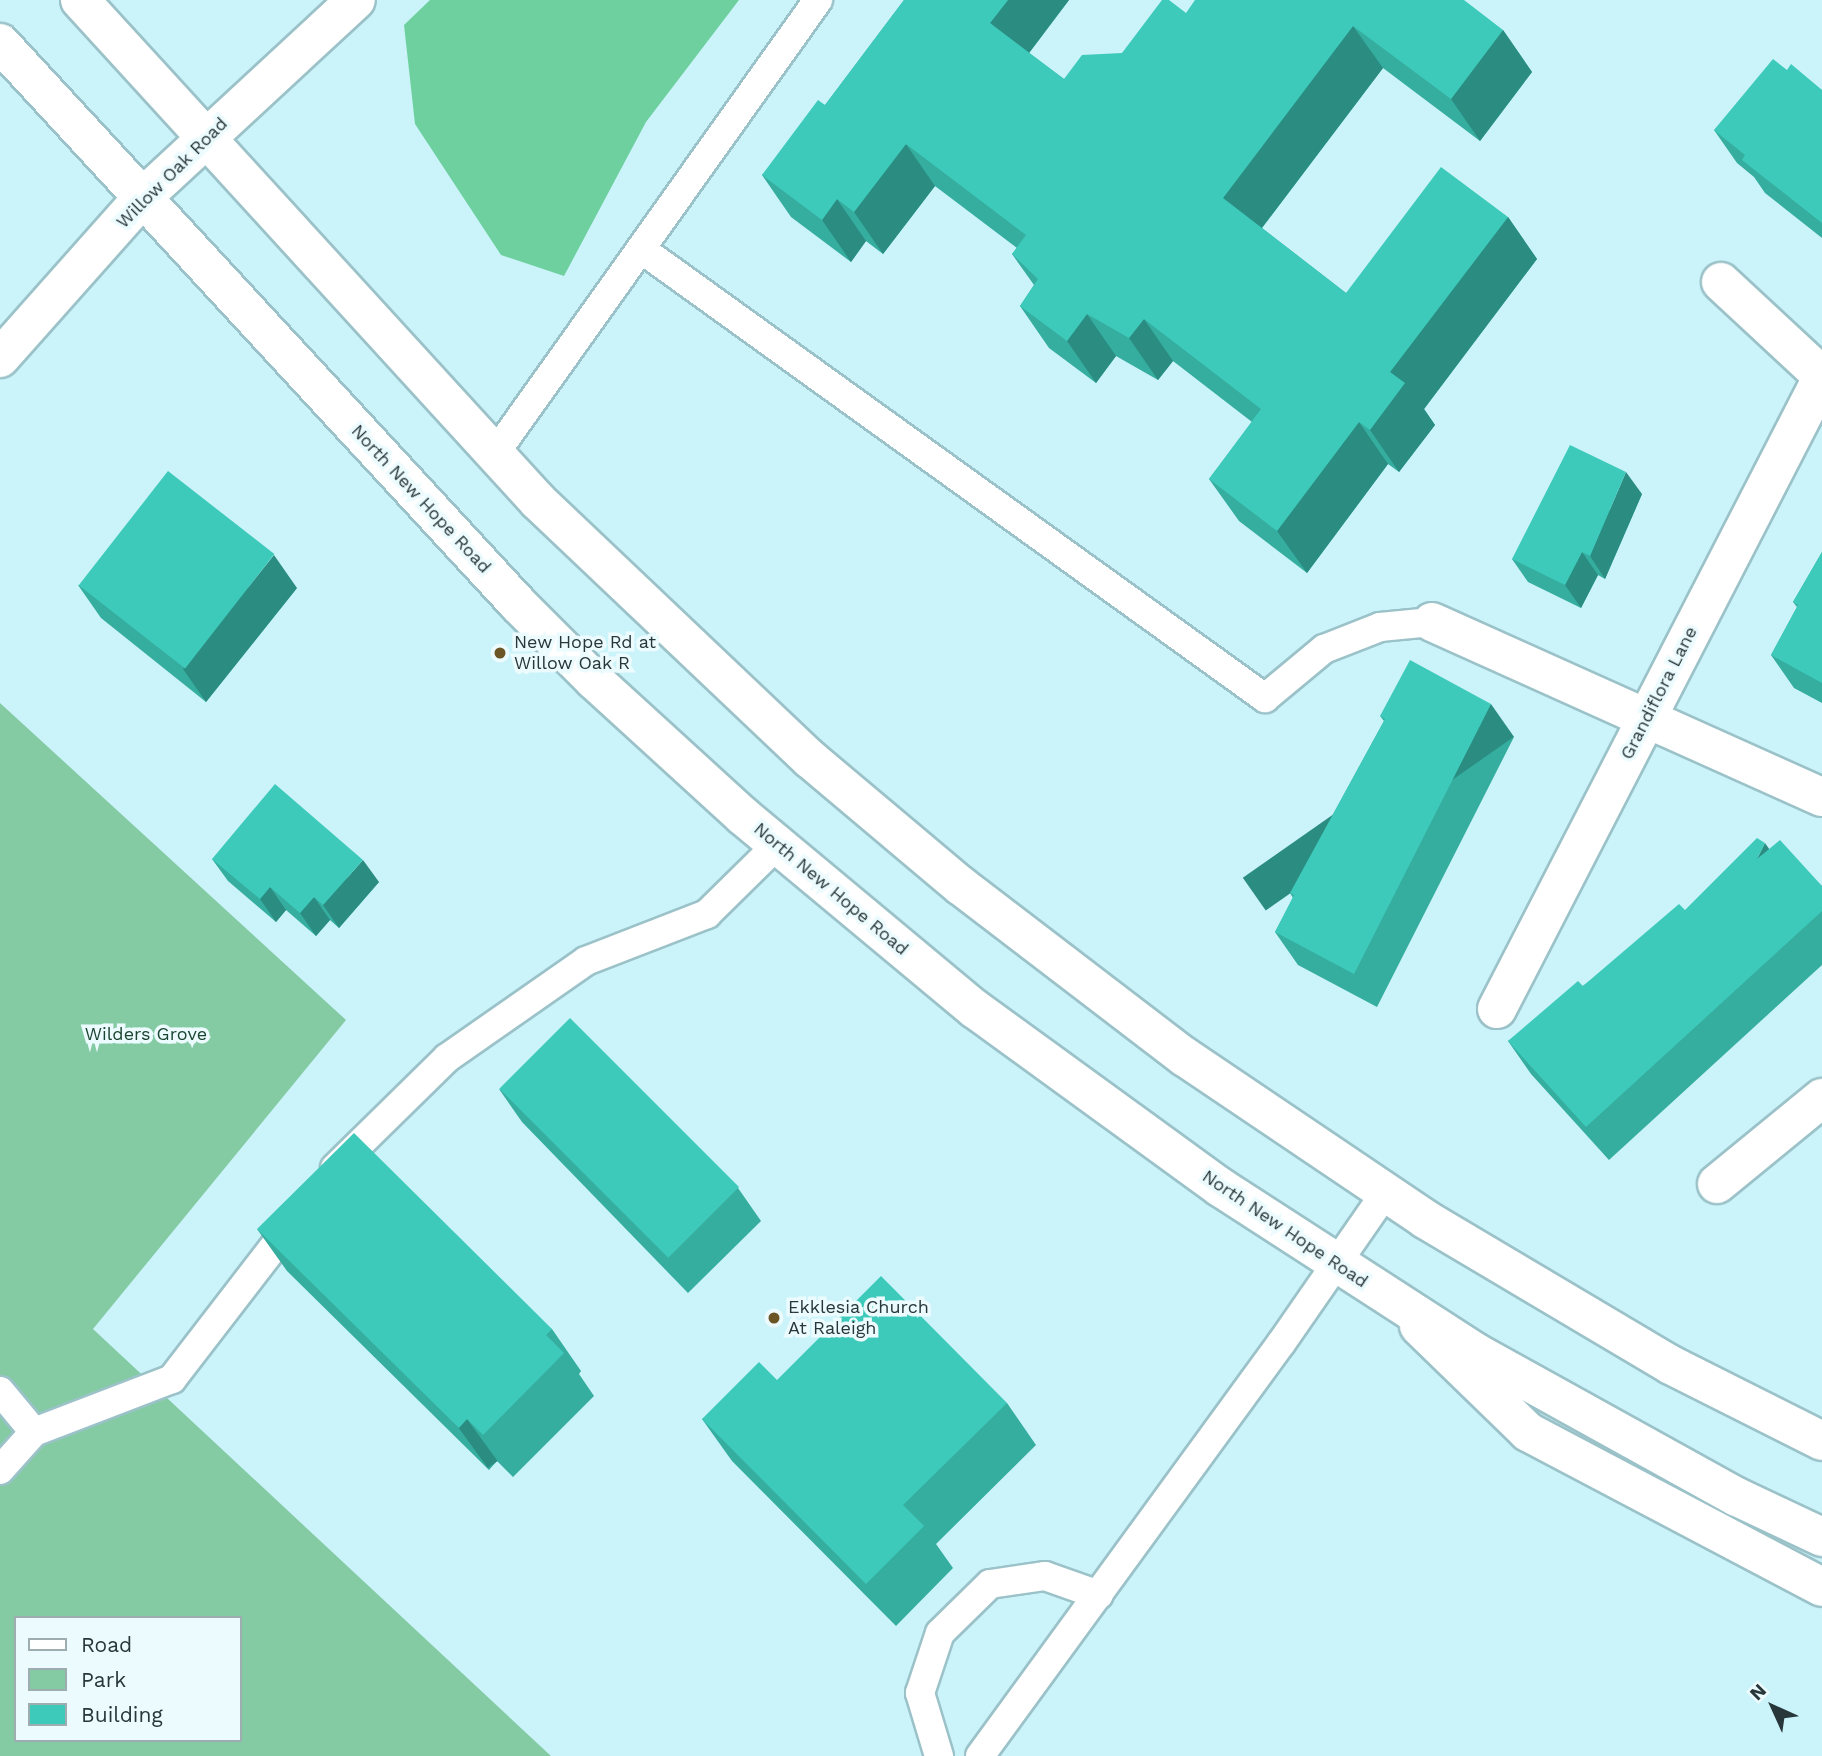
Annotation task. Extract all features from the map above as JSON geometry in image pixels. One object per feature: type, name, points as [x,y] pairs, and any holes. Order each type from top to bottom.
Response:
[{"type":"main road","points":[[80,0],[538,501],[810,759],[951,878],[1185,1057],[1385,1193],[1671,1365],[1822,1441]]},
{"type":"main road","name":"Willow Oak Road","points":[[0,358],[143,197],[356,0]]},
{"type":"main road","name":"North New Hope Road","points":[[0,43],[518,604],[594,680],[778,844],[975,1009],[1220,1187],[1390,1298],[1561,1401],[1737,1497],[1822,1537]]},
{"type":"main road","name":"Grandiflora Lane","points":[[1497,1009],[1822,377],[1721,282]]},
{"type":"main road","points":[[1432,622],[1822,797]]},
{"type":"main road","points":[[1717,1184],[1822,1098]]},
{"type":"main road","points":[[1390,1298],[1528,1432],[1822,1587]]},
{"type":"lane","points":[[496,452],[818,0]]},
{"type":"lane","points":[[641,249],[1265,698],[1324,649],[1380,626],[1432,622]]},
{"type":"lane","points":[[0,1470],[34,1433],[172,1378],[331,1172],[447,1059],[586,961],[707,914],[778,844]]},
{"type":"lane","points":[[980,1756],[1099,1595],[1385,1193]]},
{"type":"lane","points":[[0,1391],[34,1433]]},
{"type":"lane","points":[[939,1756],[920,1693],[940,1633],[990,1584],[1045,1576],[1099,1595]]},
{"type":"green space","points":[[430,0],[739,0],[646,122],[564,276],[501,255],[415,124],[404,25]]},
{"type":"green space","name":"Wilders Grove","points":[[0,703],[346,1020],[93,1329],[551,1756],[0,1756]]},
{"type":"building","points":[[904,0],[1008,0],[990,23],[1064,79],[1082,55],[1122,53],[1162,0],[1169,0],[1186,13],[1195,0],[1464,0],[1503,30],[1451,99],[1353,26],[1223,198],[1346,293],[1441,167],[1508,217],[1390,372],[1405,383],[1370,430],[1359,422],[1277,531],[1209,479],[1261,409],[1144,319],[1129,338],[1087,314],[1067,341],[1020,306],[1038,279],[1012,254],[1026,235],[906,144],[854,212],[837,199],[822,220],[762,175],[818,100],[825,105]]},
{"type":"building","points":[[1773,59],[1787,70],[1791,64],[1822,90],[1822,223],[1742,160],[1745,155],[1714,130]]},
{"type":"building","points":[[1570,445],[1626,472],[1590,556],[1582,552],[1565,585],[1512,559]]},
{"type":"building","points":[[168,471],[274,554],[185,668],[79,585]]},
{"type":"building","points":[[1822,552],[1822,683],[1771,655],[1798,605],[1793,602]]},
{"type":"building","points":[[1410,660],[1491,704],[1354,974],[1275,932],[1294,895],[1290,893],[1385,719],[1380,716]]},
{"type":"building","points":[[275,784],[363,860],[323,905],[314,897],[300,913],[270,887],[260,899],[212,859]]},
{"type":"building","points":[[1757,838],[1765,843],[1757,859],[1780,840],[1822,886],[1822,911],[1586,1127],[1508,1041],[1578,981],[1583,986],[1679,904],[1685,910]]},
{"type":"building","points":[[570,1018],[739,1187],[668,1258],[499,1089]]},
{"type":"building","points":[[354,1133],[552,1329],[546,1335],[564,1353],[483,1435],[467,1419],[459,1428],[257,1229]]},
{"type":"building","points":[[881,1276],[1007,1403],[903,1505],[924,1526],[866,1584],[702,1419],[759,1362],[777,1380]]},
{"type":"place","name":"New Hope Rd at Willow Oak R","points":[[500,653]]},
{"type":"place","name":"Ekklesia Church At Raleigh","points":[[774,1318]]}]
